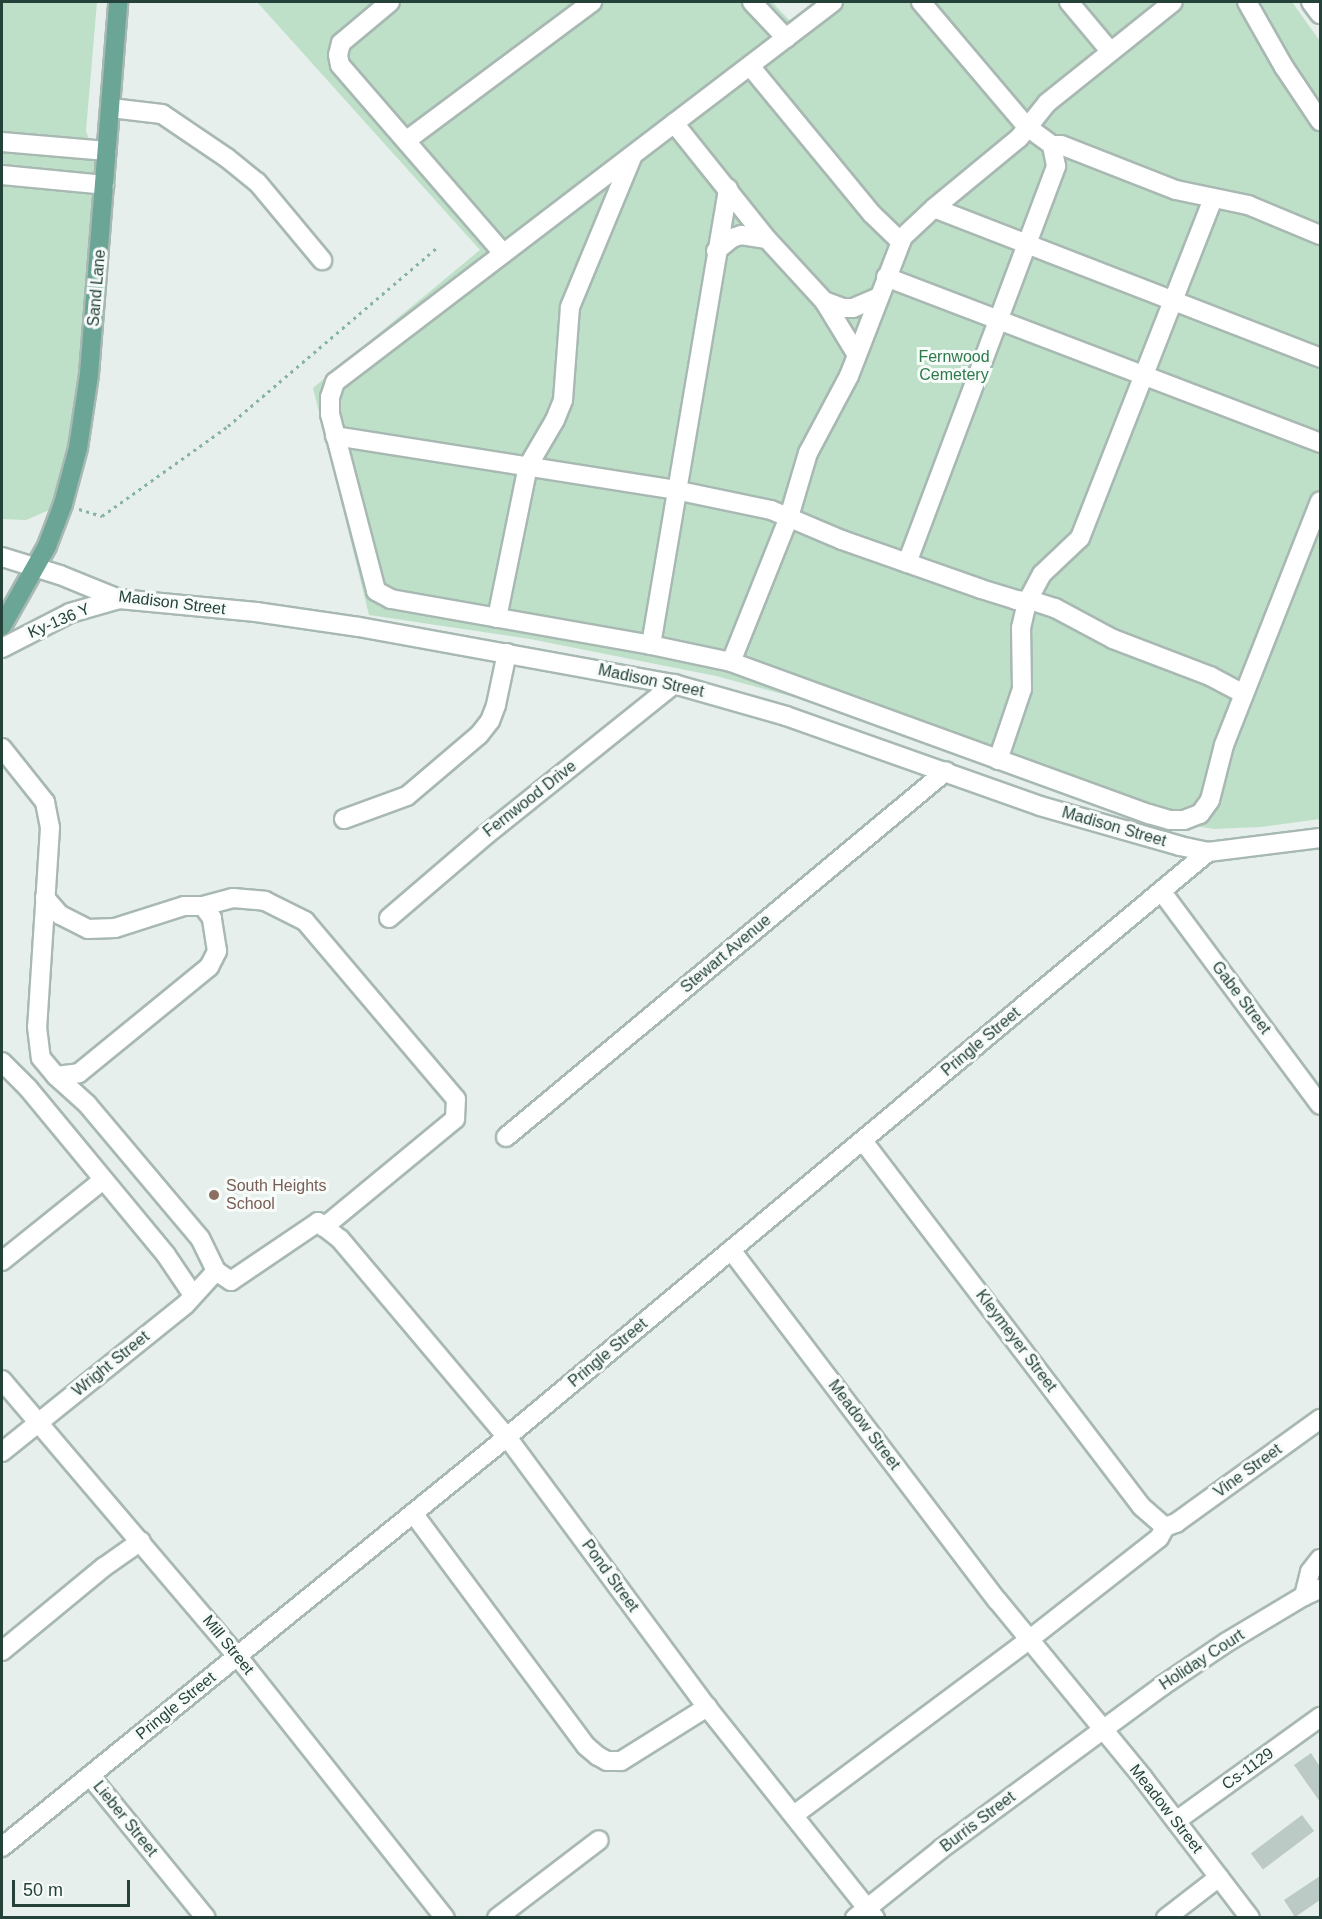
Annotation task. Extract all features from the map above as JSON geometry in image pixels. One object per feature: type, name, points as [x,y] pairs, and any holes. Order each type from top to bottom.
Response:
[{"type":"main road","name":"Sand Lane","points":[[36,567],[63,504],[85,411],[108,151],[118,2]]},
{"type":"main road","points":[[2,626],[36,567]]},
{"type":"street","points":[[390,2],[347,35],[338,49],[338,61],[503,253]]},
{"type":"street","points":[[406,140],[592,2]]},
{"type":"street","points":[[752,2],[786,38]]},
{"type":"street","points":[[833,2],[335,382],[329,405],[335,436],[376,591],[391,599],[651,645],[731,662],[1149,814],[1170,820],[1195,818],[1206,808],[1210,800],[1224,745],[1320,501]]},
{"type":"street","points":[[921,2],[1027,127],[1052,145],[1061,145],[1176,190],[1248,206],[1320,235]]},
{"type":"street","points":[[1069,2],[1110,51]]},
{"type":"street","points":[[731,662],[789,517],[808,453],[842,391],[901,242],[934,208],[1019,138],[1047,103],[1173,2]]},
{"type":"street","points":[[1247,2],[1284,67],[1320,121]]},
{"type":"street","points":[[1311,2],[1320,14]]},
{"type":"street","points":[[750,66],[872,214],[901,242]]},
{"type":"street","points":[[111,108],[162,114],[227,158],[257,182],[322,260]]},
{"type":"street","points":[[674,123],[728,188],[766,239],[824,301],[857,356]]},
{"type":"street","points":[[2,142],[108,151]]},
{"type":"street","points":[[907,563],[1055,172],[1056,159],[1052,145]]},
{"type":"street","points":[[497,618],[528,466],[560,410],[566,388],[570,307],[578,282],[632,155]]},
{"type":"street","points":[[2,175],[105,184]]},
{"type":"street","points":[[651,645],[675,490],[728,188]]},
{"type":"street","points":[[998,760],[1022,689],[1020,652],[1027,602],[1042,574],[1080,538],[1213,199]]},
{"type":"street","points":[[934,208],[1320,358]]},
{"type":"street","points":[[716,251],[732,238],[741,235],[766,239]]},
{"type":"street","points":[[886,277],[1320,443]]},
{"type":"street","points":[[824,301],[843,308],[854,308],[879,297]]},
{"type":"street","points":[[335,436],[675,490],[753,505],[907,563],[1016,600],[1056,608],[1113,639],[1210,676],[1244,694]]},
{"type":"street","name":"Madison Street","points":[[2,557],[36,567],[119,599],[256,612],[507,652],[674,684],[786,717],[946,771],[1040,806],[1208,852],[1320,838]]},
{"type":"street","name":"Ky-136 Y","points":[[2,648],[70,613],[119,599]]},
{"type":"street","points":[[344,819],[407,796],[479,735],[490,721],[496,705],[507,652]]},
{"type":"street","name":"Fernwood Drive","points":[[389,918],[487,834],[674,684]]},
{"type":"street","points":[[2,748],[45,802],[50,828],[45,898],[37,1027],[41,1058],[56,1076],[87,1104],[200,1238],[216,1271],[231,1281],[318,1222],[324,1227],[455,1119],[456,1099],[305,921],[265,901],[233,898],[203,906],[184,906],[115,928],[88,929],[60,915],[45,898]]},
{"type":"street","name":"Stewart Avenue","points":[[506,1137],[946,771]]},
{"type":"street","name":"Pringle Street","points":[[2,1847],[507,1437],[1208,852]]},
{"type":"street","name":"Gabe Street","points":[[1162,892],[1317,1093]]},
{"type":"street","points":[[56,1076],[79,1073],[209,967],[217,951],[216,938],[212,918],[203,906]]},
{"type":"street","points":[[2,1063],[28,1088],[166,1256],[194,1295]]},
{"type":"street","name":"Kleymeyer Street","points":[[863,1141],[1142,1507],[1170,1525]]},
{"type":"street","points":[[2,1261],[103,1180]]},
{"type":"street","name":"Pond Street","points":[[324,1227],[340,1239],[507,1437],[707,1707],[794,1815],[866,1914]]},
{"type":"street","name":"Meadow Street","points":[[731,1250],[997,1600],[1103,1729],[1250,1917]]},
{"type":"street","name":"Wright Street","points":[[2,1452],[194,1295],[216,1271]]},
{"type":"street","name":"Mill Street","points":[[2,1380],[238,1656],[445,1917]]},
{"type":"street","name":"Vine Street","points":[[794,1815],[1032,1642],[1159,1538],[1170,1525],[1320,1419]]},
{"type":"street","points":[[413,1513],[586,1746],[598,1756],[607,1761],[621,1761],[707,1707]]},
{"type":"street","points":[[2,1651],[96,1573],[141,1541]]},
{"type":"street","name":"Holiday Court","points":[[1103,1729],[1227,1642],[1312,1592],[1310,1572],[1320,1559]]},
{"type":"street","name":"Cs-1129","points":[[1176,1821],[1320,1717]]},
{"type":"street","name":"Burris Street","points":[[866,1914],[1103,1729]]},
{"type":"street","name":"Lieber Street","points":[[90,1776],[206,1917]]},
{"type":"street","points":[[497,1917],[599,1840]]},
{"type":"street","points":[[1166,1917],[1219,1877]]},
{"type":"path","points":[[63,504],[102,516],[228,426],[439,246]]},
{"type":"green space","points":[[2,2],[97,2],[86,131],[105,185],[63,504],[26,520],[2,519]]},
{"type":"green space","name":"Fernwood Cemetery","points":[[257,2],[772,2],[790,21],[813,2],[1292,2],[1320,41],[1320,819],[1261,827],[1214,829],[1119,814],[804,700],[716,676],[530,639],[369,615],[313,388],[480,250]]},
{"type":"building","points":[[1311,1753],[1320,1767],[1320,1802],[1294,1765]]},
{"type":"building","points":[[1302,1815],[1314,1831],[1263,1869],[1251,1854]]},
{"type":"building","points":[[1320,1876],[1320,1900],[1295,1917],[1284,1900]]},
{"type":"place","name":"South Heights School","points":[[214,1195]]}]
